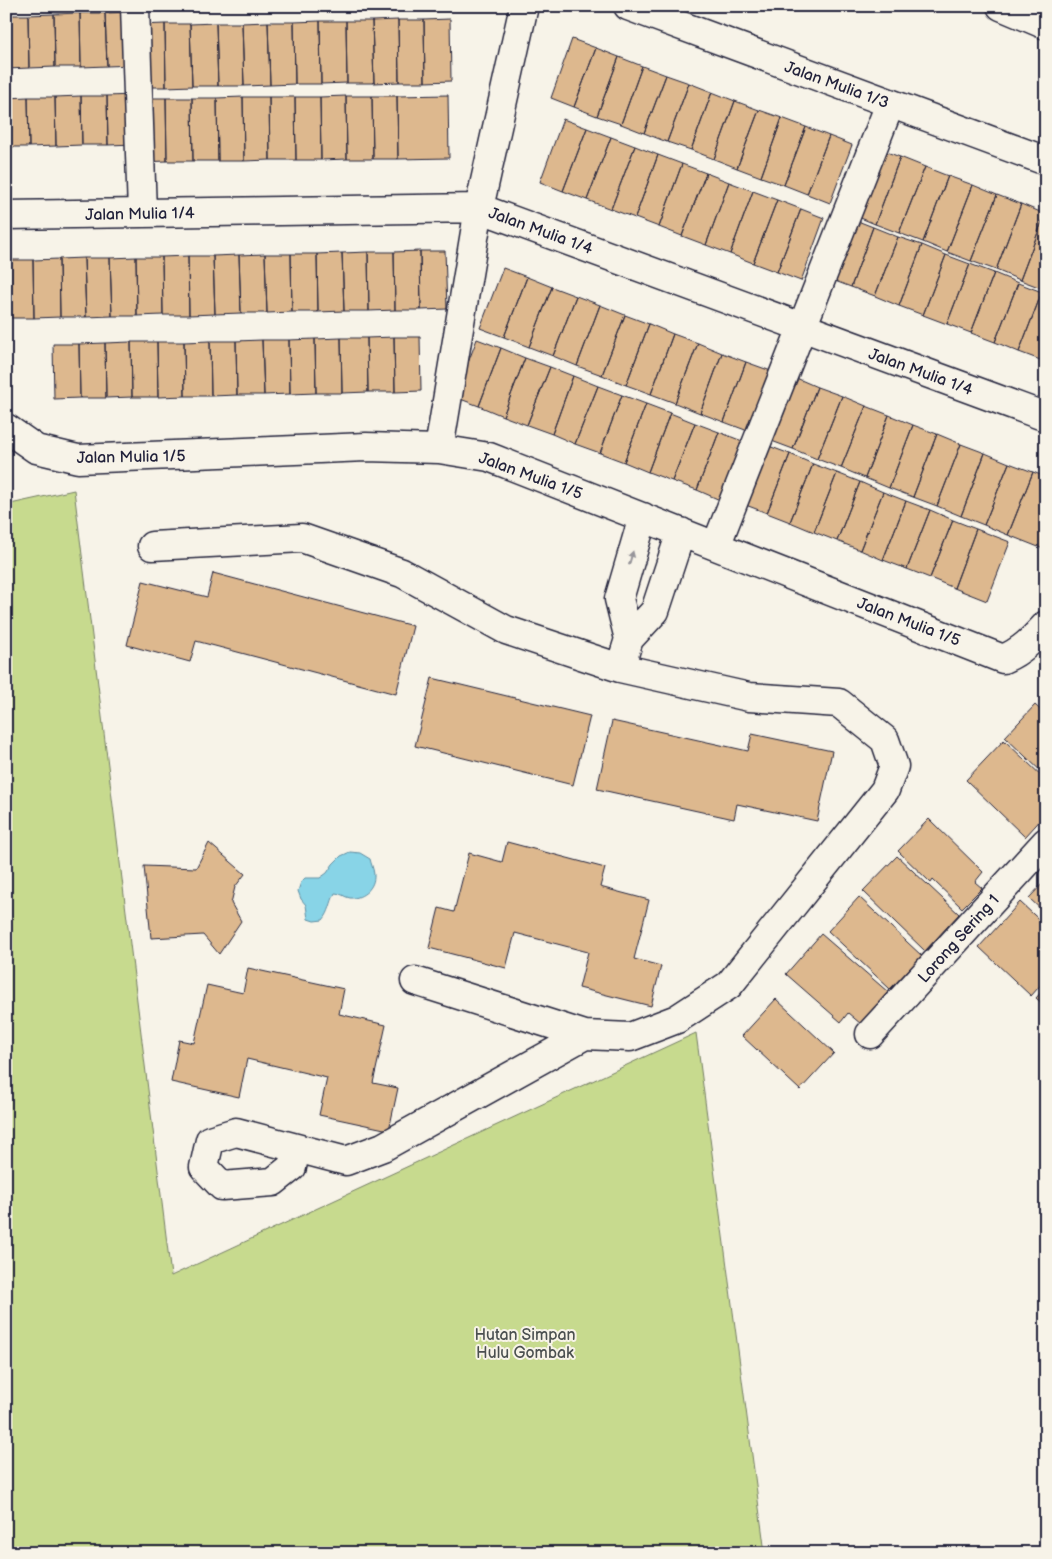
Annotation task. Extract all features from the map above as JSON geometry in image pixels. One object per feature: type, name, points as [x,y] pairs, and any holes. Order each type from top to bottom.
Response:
[{"type":"street","points":[[134,6],[142,213]]},
{"type":"street","points":[[439,449],[479,208],[524,6]]},
{"type":"street","name":"Jalan Mulia 1/3","points":[[628,6],[1046,161]]},
{"type":"street","points":[[1001,6],[1046,25]]},
{"type":"street","points":[[716,546],[890,104]]},
{"type":"street","name":"Jalan Mulia 1/4","points":[[6,215],[479,208],[1046,417]]},
{"type":"street","name":"Jalan Mulia 1/5","points":[[6,428],[36,449],[78,459],[366,447],[439,449],[489,457],[1003,659],[1017,653],[1031,642],[1046,625]]},
{"type":"street","points":[[629,638],[619,599],[643,517]]},
{"type":"street","points":[[620,668],[629,638],[655,611],[681,532]]},
{"type":"street","points":[[152,546],[302,538],[402,573],[506,630],[620,668],[750,697],[839,703],[886,740],[894,766],[885,790],[730,985],[678,1019],[630,1037],[585,1035],[415,981]]},
{"type":"street","name":"Lorong Sering 1","points":[[870,1034],[1046,842]]},
{"type":"street","points":[[296,1148],[346,1162],[383,1147],[585,1035]]},
{"type":"green space","name":"Hutan Simpan Hulu Gombak","points":[[74,490],[171,1276],[696,1033],[765,1553],[6,1553],[6,505]]},
{"type":"water","points":[[350,852],[360,853],[370,859],[374,871],[374,879],[370,888],[364,894],[355,898],[335,893],[323,920],[314,921],[308,919],[306,905],[298,891],[301,882],[305,878],[320,878],[327,873],[341,856]]},
{"type":"building","points":[[131,12],[133,65],[107,66],[105,13]]},
{"type":"building","points":[[80,13],[105,13],[107,66],[81,67]]},
{"type":"building","points":[[80,13],[81,67],[55,67],[54,14]]},
{"type":"building","points":[[54,14],[55,67],[29,68],[28,15]]},
{"type":"building","points":[[6,15],[28,15],[29,68],[6,69]]},
{"type":"building","points":[[450,19],[451,81],[425,82],[424,20]]},
{"type":"building","points":[[398,20],[399,82],[374,83],[372,21]]},
{"type":"building","points":[[398,20],[424,20],[425,82],[399,82]]},
{"type":"building","points":[[320,21],[321,84],[295,84],[294,22]]},
{"type":"building","points":[[320,21],[346,21],[347,83],[321,84]]},
{"type":"building","points":[[346,21],[372,21],[374,83],[347,83]]},
{"type":"building","points":[[268,22],[270,85],[244,86],[242,23]]},
{"type":"building","points":[[268,22],[294,22],[295,84],[270,85]]},
{"type":"building","points":[[216,23],[218,86],[192,86],[190,24]]},
{"type":"building","points":[[216,23],[242,23],[244,86],[218,86]]},
{"type":"building","points":[[165,24],[166,87],[140,87],[139,25]]},
{"type":"building","points":[[165,24],[190,24],[192,86],[166,87]]},
{"type":"building","points":[[572,39],[596,48],[574,107],[551,98]]},
{"type":"building","points":[[596,48],[619,57],[597,116],[574,107]]},
{"type":"building","points":[[619,57],[642,66],[621,124],[597,116]]},
{"type":"building","points":[[642,66],[666,75],[644,133],[621,124]]},
{"type":"building","points":[[666,75],[689,83],[667,142],[644,133]]},
{"type":"building","points":[[689,83],[712,92],[691,150],[667,142]]},
{"type":"building","points":[[712,92],[735,101],[714,159],[691,150]]},
{"type":"building","points":[[133,95],[135,144],[108,145],[107,96]]},
{"type":"building","points":[[448,95],[449,158],[398,159],[397,96]]},
{"type":"building","points":[[81,96],[82,145],[56,146],[55,97]]},
{"type":"building","points":[[81,96],[107,96],[108,145],[82,145]]},
{"type":"building","points":[[346,96],[372,96],[373,159],[347,159]]},
{"type":"building","points":[[346,96],[347,159],[321,160],[320,97]]},
{"type":"building","points":[[372,96],[397,96],[398,159],[373,159]]},
{"type":"building","points":[[28,97],[29,147],[6,147],[6,98]]},
{"type":"building","points":[[28,97],[55,97],[56,146],[29,147]]},
{"type":"building","points":[[243,97],[269,97],[270,160],[244,161]]},
{"type":"building","points":[[243,97],[244,161],[218,161],[217,98]]},
{"type":"building","points":[[269,97],[295,97],[296,160],[270,160]]},
{"type":"building","points":[[295,97],[320,97],[321,160],[296,160]]},
{"type":"building","points":[[140,98],[166,98],[167,161],[141,162]]},
{"type":"building","points":[[166,98],[192,98],[193,161],[167,161]]},
{"type":"building","points":[[192,98],[217,98],[218,161],[193,161]]},
{"type":"building","points":[[735,101],[759,110],[737,168],[714,159]]},
{"type":"building","points":[[759,110],[782,118],[761,177],[737,168]]},
{"type":"building","points":[[782,118],[806,127],[784,185],[761,177]]},
{"type":"building","points":[[563,119],[587,128],[563,191],[540,182]]},
{"type":"building","points":[[806,127],[829,136],[807,194],[784,185]]},
{"type":"building","points":[[587,128],[611,137],[587,200],[563,191]]},
{"type":"building","points":[[829,136],[852,145],[830,203],[807,194]]},
{"type":"building","points":[[611,137],[635,146],[611,209],[587,200]]},
{"type":"building","points":[[635,146],[658,155],[635,218],[611,209]]},
{"type":"building","points":[[876,148],[900,157],[875,224],[851,214]]},
{"type":"building","points":[[658,155],[682,164],[659,227],[635,218]]},
{"type":"building","points":[[900,157],[925,167],[899,233],[875,224]]},
{"type":"building","points":[[682,164],[706,173],[682,236],[659,227]]},
{"type":"building","points":[[925,167],[948,176],[923,242],[899,233]]},
{"type":"building","points":[[706,173],[729,182],[706,245],[682,236]]},
{"type":"building","points":[[948,176],[973,185],[947,252],[923,242]]},
{"type":"building","points":[[729,182],[753,191],[730,254],[706,245]]},
{"type":"building","points":[[973,185],[997,195],[971,261],[947,252]]},
{"type":"building","points":[[753,191],[777,200],[753,263],[730,254]]},
{"type":"building","points":[[997,195],[1021,204],[996,270],[971,261]]},
{"type":"building","points":[[777,200],[801,209],[777,272],[753,263]]},
{"type":"building","points":[[1021,204],[1045,214],[1020,280],[996,270]]},
{"type":"building","points":[[801,209],[824,218],[801,281],[777,272]]},
{"type":"building","points":[[1045,214],[1046,284],[1044,289],[1020,280]]},
{"type":"building","points":[[850,218],[873,227],[851,287],[827,278]]},
{"type":"building","points":[[873,227],[898,237],[875,296],[851,287]]},
{"type":"building","points":[[898,237],[922,245],[899,306],[875,296]]},
{"type":"building","points":[[922,245],[946,255],[923,315],[899,306]]},
{"type":"building","points":[[420,251],[445,251],[447,309],[421,310]]},
{"type":"building","points":[[420,251],[421,310],[395,310],[394,252]]},
{"type":"building","points":[[368,252],[394,252],[395,310],[369,311]]},
{"type":"building","points":[[368,252],[369,311],[344,311],[342,253]]},
{"type":"building","points":[[342,253],[344,311],[318,312],[317,254]]},
{"type":"building","points":[[265,254],[291,254],[292,312],[267,313]]},
{"type":"building","points":[[265,254],[267,313],[241,313],[239,255]]},
{"type":"building","points":[[291,254],[317,254],[318,312],[292,312]]},
{"type":"building","points":[[239,255],[241,313],[215,314],[213,256]]},
{"type":"building","points":[[946,255],[970,264],[947,324],[923,315]]},
{"type":"building","points":[[188,256],[213,256],[215,314],[189,315]]},
{"type":"building","points":[[188,256],[189,315],[163,315],[162,257]]},
{"type":"building","points":[[136,257],[162,257],[163,315],[137,316]]},
{"type":"building","points":[[136,257],[137,316],[112,316],[110,258]]},
{"type":"building","points":[[84,258],[110,258],[112,316],[86,317]]},
{"type":"building","points":[[84,258],[86,317],[60,317],[59,259]]},
{"type":"building","points":[[59,259],[60,317],[34,318],[33,260]]},
{"type":"building","points":[[6,260],[8,318],[6,318]]},
{"type":"building","points":[[7,260],[33,260],[34,318],[8,318]]},
{"type":"building","points":[[970,264],[994,273],[971,333],[947,324]]},
{"type":"building","points":[[503,268],[527,277],[504,337],[480,328]]},
{"type":"building","points":[[994,273],[1018,283],[995,342],[971,333]]},
{"type":"building","points":[[527,277],[552,287],[529,347],[504,337]]},
{"type":"building","points":[[1018,283],[1042,292],[1019,352],[995,342]]},
{"type":"building","points":[[552,287],[576,296],[553,356],[529,347]]},
{"type":"building","points":[[1042,292],[1046,293],[1046,355],[1043,361],[1019,352]]},
{"type":"building","points":[[576,296],[600,305],[577,366],[553,356]]},
{"type":"building","points":[[600,305],[625,315],[602,375],[577,366]]},
{"type":"building","points":[[625,315],[649,324],[626,385],[602,375]]},
{"type":"building","points":[[649,324],[673,334],[651,394],[626,385]]},
{"type":"building","points":[[673,334],[698,343],[675,403],[651,394]]},
{"type":"building","points":[[394,337],[395,392],[368,392],[367,338]]},
{"type":"building","points":[[394,337],[420,337],[421,391],[395,392]]},
{"type":"building","points":[[341,338],[342,393],[316,393],[315,339]]},
{"type":"building","points":[[341,338],[367,338],[368,392],[342,393]]},
{"type":"building","points":[[315,339],[316,393],[290,394],[289,340]]},
{"type":"building","points":[[477,339],[501,348],[479,406],[455,397]]},
{"type":"building","points":[[262,340],[264,395],[237,395],[236,341]]},
{"type":"building","points":[[262,340],[289,340],[290,394],[264,395]]},
{"type":"building","points":[[210,341],[211,396],[185,396],[184,342]]},
{"type":"building","points":[[210,341],[236,341],[237,395],[211,396]]},
{"type":"building","points":[[131,342],[132,397],[106,398],[105,343]]},
{"type":"building","points":[[131,342],[157,342],[158,397],[132,397]]},
{"type":"building","points":[[157,342],[184,342],[185,396],[158,397]]},
{"type":"building","points":[[105,343],[106,398],[80,398],[79,344]]},
{"type":"building","points":[[698,343],[722,353],[700,413],[675,403]]},
{"type":"building","points":[[53,344],[79,344],[80,398],[54,399]]},
{"type":"building","points":[[501,348],[525,358],[503,416],[479,406]]},
{"type":"building","points":[[722,353],[746,362],[724,422],[700,413]]},
{"type":"building","points":[[525,358],[550,367],[527,425],[503,416]]},
{"type":"building","points":[[746,362],[771,371],[748,431],[724,422]]},
{"type":"building","points":[[550,367],[573,376],[552,434],[527,425]]},
{"type":"building","points":[[573,376],[598,386],[575,444],[552,434]]},
{"type":"building","points":[[794,377],[817,387],[793,449],[769,440]]},
{"type":"building","points":[[598,386],[622,395],[600,453],[575,444]]},
{"type":"building","points":[[817,387],[842,396],[817,459],[793,449]]},
{"type":"building","points":[[622,395],[646,404],[624,462],[600,453]]},
{"type":"building","points":[[842,396],[866,406],[841,468],[817,459]]},
{"type":"building","points":[[646,404],[670,413],[648,472],[624,462]]},
{"type":"building","points":[[866,406],[889,415],[865,478],[841,468]]},
{"type":"building","points":[[670,413],[695,423],[672,481],[648,472]]},
{"type":"building","points":[[889,415],[913,425],[889,488],[865,478]]},
{"type":"building","points":[[695,423],[719,432],[697,490],[672,481]]},
{"type":"building","points":[[913,425],[937,434],[913,497],[889,488]]},
{"type":"building","points":[[719,432],[742,441],[720,500],[697,490]]},
{"type":"building","points":[[937,434],[961,444],[937,506],[913,497]]},
{"type":"building","points":[[961,444],[985,453],[961,516],[937,506]]},
{"type":"building","points":[[766,445],[790,454],[767,513],[743,504]]},
{"type":"building","points":[[985,453],[1009,463],[984,525],[961,516]]},
{"type":"building","points":[[790,454],[813,464],[790,522],[767,513]]},
{"type":"building","points":[[1009,463],[1033,472],[1008,535],[984,525]]},
{"type":"building","points":[[813,464],[837,473],[814,532],[790,522]]},
{"type":"building","points":[[1033,472],[1046,477],[1046,550],[1008,535]]},
{"type":"building","points":[[837,473],[860,482],[837,541],[814,532]]},
{"type":"building","points":[[860,482],[883,492],[860,550],[837,541]]},
{"type":"building","points":[[883,492],[906,501],[883,560],[860,550]]},
{"type":"building","points":[[906,501],[930,510],[907,569],[883,560]]},
{"type":"building","points":[[930,510],[953,520],[930,578],[907,569]]},
{"type":"building","points":[[953,520],[976,529],[954,588],[930,578]]},
{"type":"building","points":[[976,529],[1010,542],[987,601],[954,588]]},
{"type":"building","points":[[213,573],[413,626],[396,694],[196,641],[190,662],[127,645],[143,581],[207,597]]},
{"type":"building","points":[[432,678],[590,716],[573,785],[415,746]]},
{"type":"building","points":[[1035,705],[1046,715],[1046,776],[1005,737]]},
{"type":"building","points":[[612,721],[748,751],[752,734],[832,751],[817,821],[737,804],[734,819],[597,789]]},
{"type":"building","points":[[1004,740],[1046,780],[1046,814],[1025,837],[966,780]]},
{"type":"building","points":[[929,819],[983,872],[975,882],[982,888],[962,908],[933,880],[931,883],[898,851]]},
{"type":"building","points":[[507,842],[605,868],[600,887],[649,900],[634,959],[661,966],[651,1006],[579,988],[588,952],[515,933],[506,968],[429,948],[439,908],[454,912],[469,853],[502,862]]},
{"type":"building","points":[[209,843],[245,874],[235,887],[231,903],[241,921],[219,954],[203,935],[151,938],[144,866],[196,868]]},
{"type":"building","points":[[897,856],[959,914],[925,951],[863,891]]},
{"type":"building","points":[[1046,880],[1046,914],[1029,898]]},
{"type":"building","points":[[859,897],[922,956],[890,989],[828,931]]},
{"type":"building","points":[[1020,902],[1046,926],[1046,979],[1031,996],[979,947]]},
{"type":"building","points":[[821,934],[888,992],[861,1024],[848,1013],[841,1022],[786,974]]},
{"type":"building","points":[[248,968],[344,989],[339,1014],[386,1025],[373,1083],[398,1088],[389,1130],[319,1115],[327,1078],[247,1059],[239,1097],[171,1082],[179,1040],[194,1043],[207,985],[243,993]]},
{"type":"building","points":[[1046,987],[1046,1007],[1036,998]]},
{"type":"building","points":[[776,999],[834,1053],[800,1090],[742,1036]]}]
